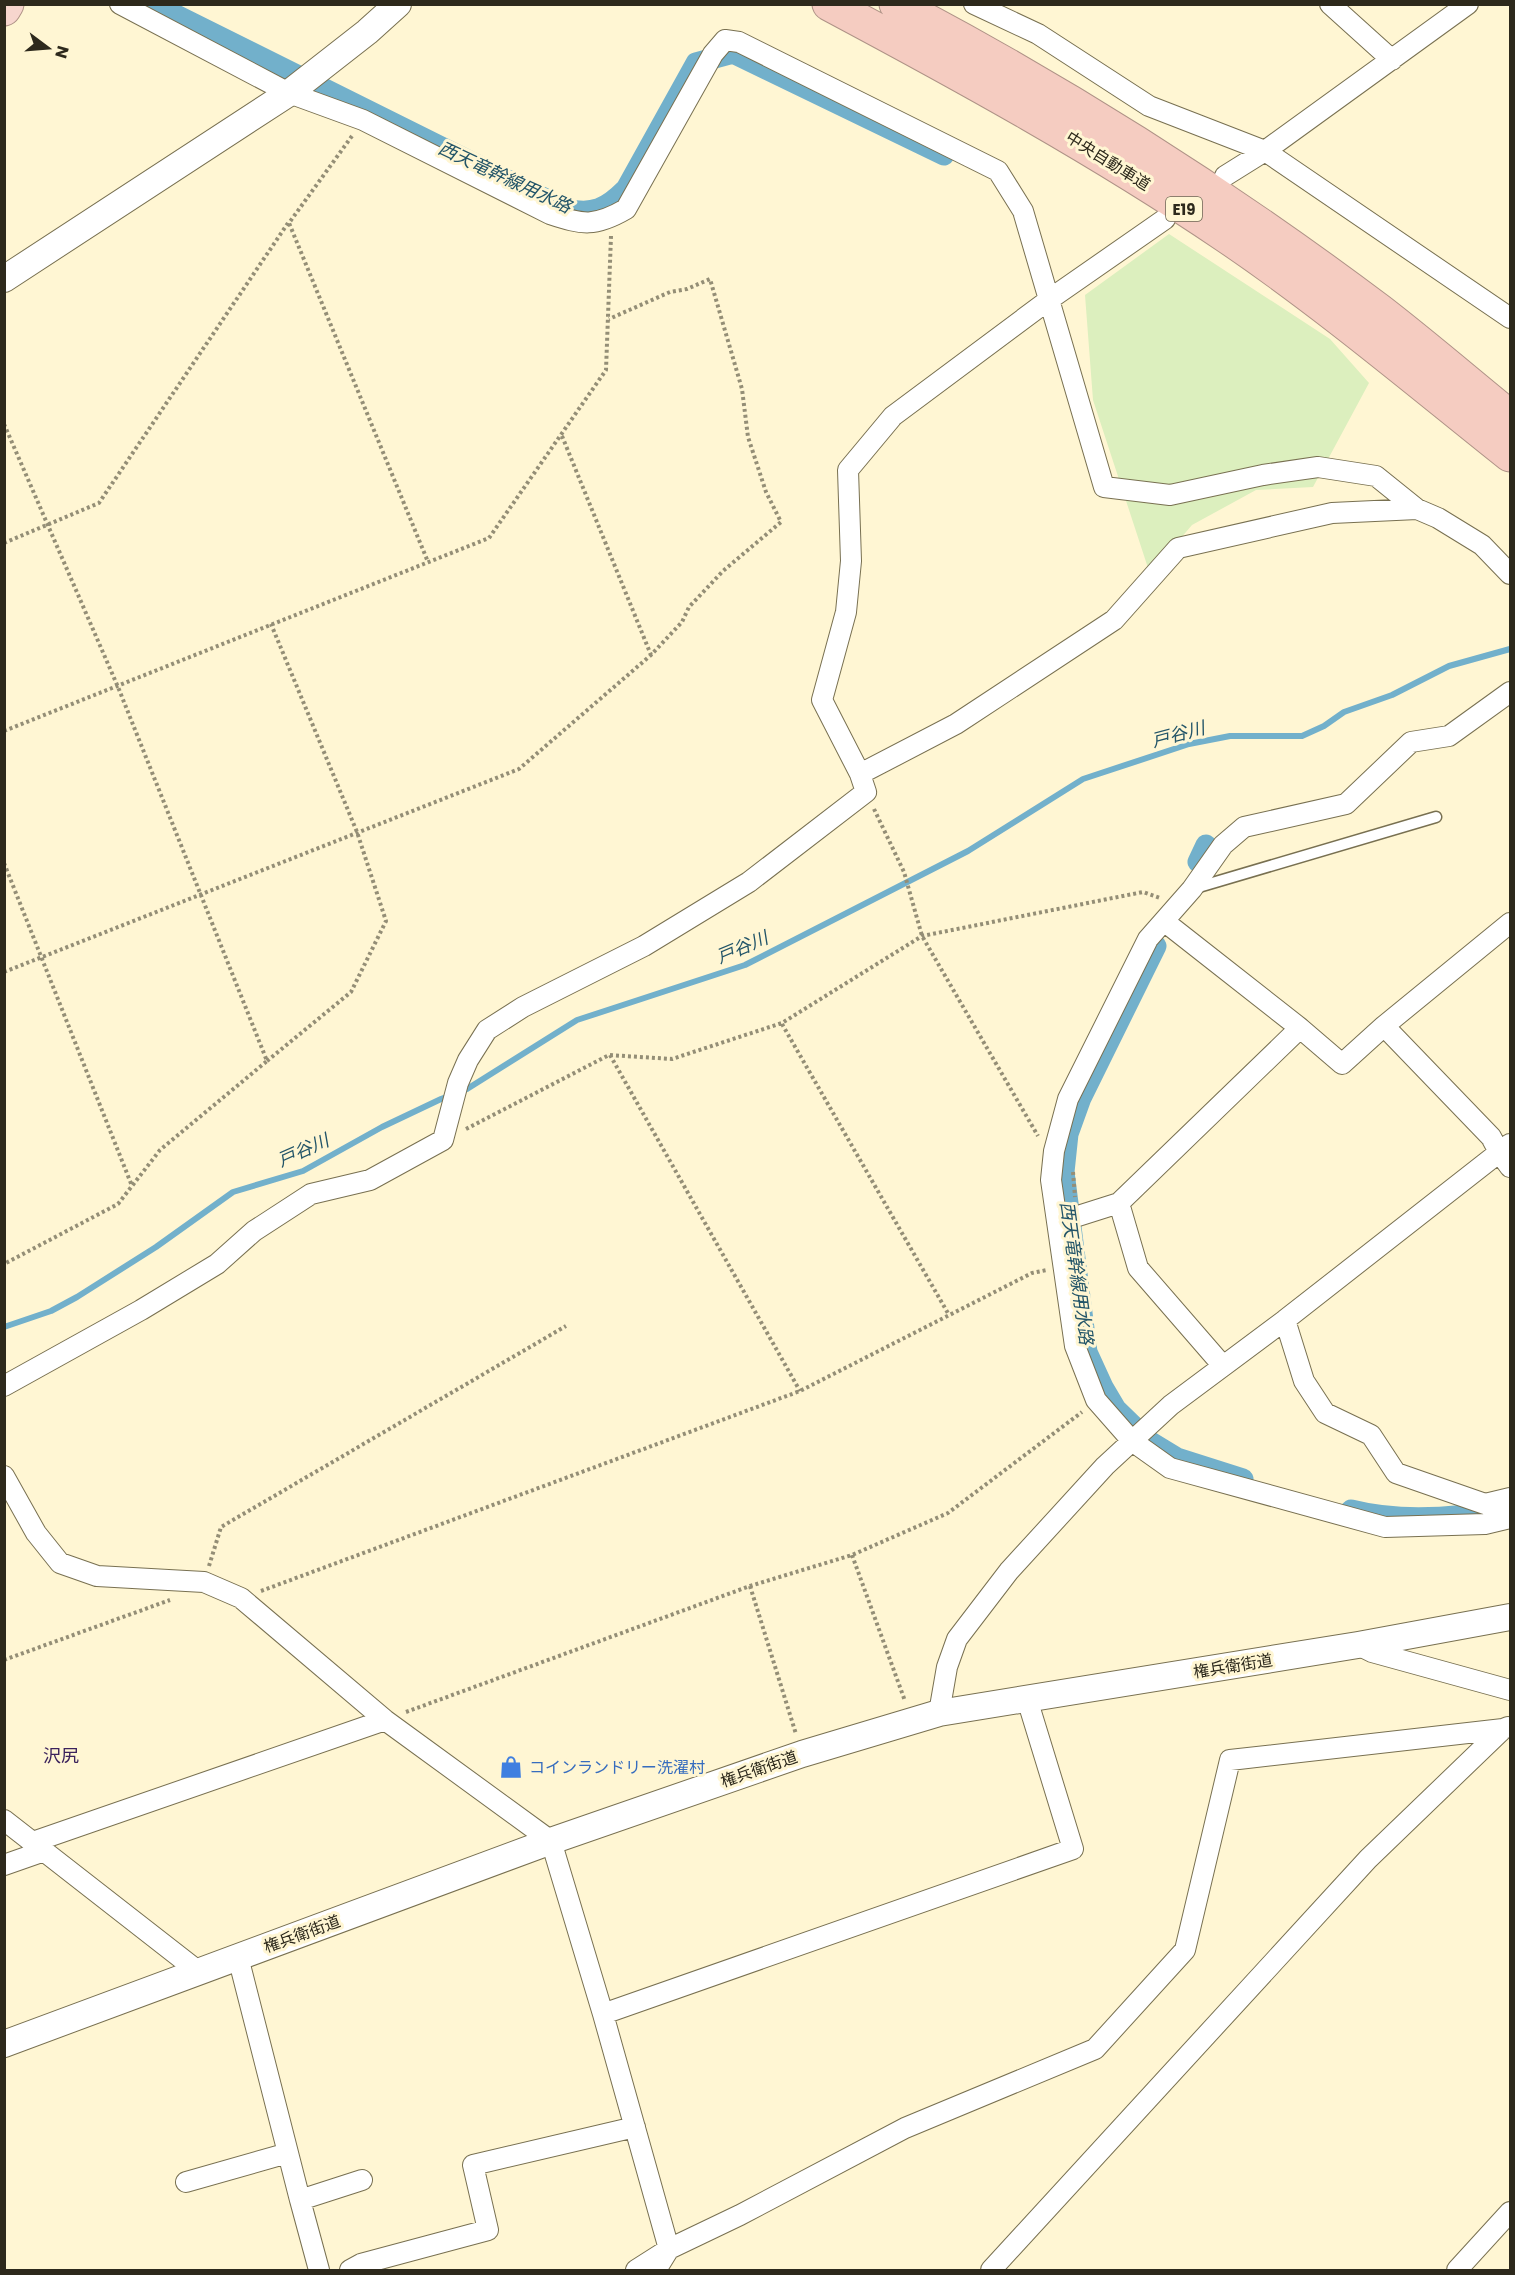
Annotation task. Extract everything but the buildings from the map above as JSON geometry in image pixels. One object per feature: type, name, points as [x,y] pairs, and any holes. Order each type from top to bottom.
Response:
[{"type":"highway","points":[[4,9],[7,4]]},
{"type":"highway","name":"中央自動車道","points":[[829,4],[981,86],[1083,145],[1226,236],[1359,334],[1510,455]]},
{"type":"highway","name":"中央自動車道","points":[[896,4],[1094,118],[1247,215],[1381,312],[1510,417]]},
{"type":"street","points":[[120,4],[289,93],[363,120],[550,214],[576,223],[593,224],[611,218],[626,209],[713,54],[725,40],[739,42],[999,171],[1023,211],[1104,487],[1170,495],[1318,467],[1376,476],[1417,508],[1482,545],[1510,574]]},
{"type":"street","points":[[4,279],[289,93],[368,32],[398,4]]},
{"type":"street","points":[[974,4],[1038,34],[1149,106],[1264,151],[1510,318]]},
{"type":"street","points":[[1330,4],[1392,60]]},
{"type":"street","points":[[1225,176],[1264,151],[1468,4]]},
{"type":"street","points":[[863,783],[822,700],[846,612],[851,561],[848,470],[893,416],[1050,299],[1165,219]]},
{"type":"street","points":[[4,1386],[141,1310],[217,1264],[254,1231],[311,1194],[370,1180],[443,1140],[458,1083],[468,1059],[487,1030],[523,1007],[644,946],[749,882],[863,783],[1114,620],[1178,548],[1332,513],[1417,508]]},
{"type":"street","points":[[1510,692],[1449,736],[1412,742],[1346,804],[1244,827],[1223,845],[1192,889],[1148,939],[1068,1099],[1054,1151],[1051,1180],[1075,1346],[1096,1400],[1132,1442],[1170,1468],[1385,1527],[1485,1524],[1510,1518]]},
{"type":"street","points":[[1165,922],[1342,1064],[1384,1026],[1510,923]]},
{"type":"street","points":[[939,1713],[947,1667],[957,1639],[1009,1571],[1106,1466],[1171,1405],[1507,1154],[1384,1026]]},
{"type":"street","points":[[1078,1216],[1119,1203],[1300,1028]]},
{"type":"street","points":[[1119,1203],[1137,1268],[1223,1366]]},
{"type":"street","points":[[1285,1320],[1304,1381],[1325,1413],[1371,1435],[1396,1473],[1485,1504],[1510,1498]]},
{"type":"street","points":[[4,1476],[36,1533],[60,1563],[97,1576],[204,1582],[241,1598],[385,1720],[551,1841],[603,2014],[669,2249],[656,2271]]},
{"type":"street","name":"権兵衛街道","points":[[4,2044],[551,1841],[802,1754],[939,1713],[1358,1645],[1510,1617]]},
{"type":"street","points":[[1358,1645],[1372,1652],[1510,1690]]},
{"type":"street","points":[[603,2014],[1073,1849],[1027,1699]]},
{"type":"street","points":[[4,1864],[39,1846],[385,1720]]},
{"type":"street","points":[[636,2271],[669,2249],[740,2215],[905,2128],[1095,2049],[1185,1950],[1230,1760],[1507,1727]]},
{"type":"street","points":[[991,2271],[1368,1859],[1507,1727]]},
{"type":"street","points":[[4,1820],[199,1972]]},
{"type":"street","points":[[238,1958],[319,2271]]},
{"type":"street","points":[[350,2271],[361,2264],[488,2230],[473,2165],[635,2127]]},
{"type":"street","points":[[186,2182],[288,2153]]},
{"type":"street","points":[[300,2200],[362,2180]]},
{"type":"street","points":[[1457,2271],[1510,2212]]},
{"type":"lane","points":[[1192,889],[1436,817]]},
{"type":"path","points":[[4,543],[99,503],[289,223],[363,120]]},
{"type":"path","points":[[4,731],[489,538],[606,370],[611,218]]},
{"type":"path","points":[[289,223],[428,562]]},
{"type":"path","points":[[4,972],[519,769],[651,655],[682,622],[689,607],[723,571],[781,522],[766,492],[748,436],[742,389],[710,279],[670,292],[609,319]]},
{"type":"path","points":[[4,424],[118,687],[267,1061]]},
{"type":"path","points":[[562,436],[651,655]]},
{"type":"path","points":[[4,1264],[118,1204],[160,1150],[351,992],[386,921],[357,832],[271,624]]},
{"type":"path","points":[[863,783],[904,872],[922,936],[1036,1131],[1039,1141]]},
{"type":"path","points":[[4,863],[132,1187]]},
{"type":"path","points":[[443,1140],[609,1055],[672,1059],[782,1023],[922,936],[1143,892],[1161,899],[1192,889]]},
{"type":"path","points":[[782,1023],[949,1315]]},
{"type":"path","points":[[609,1055],[801,1391]]},
{"type":"path","points":[[1073,1169],[1078,1216]]},
{"type":"path","points":[[241,1598],[801,1391],[1032,1272],[1063,1268]]},
{"type":"path","points":[[204,1582],[221,1527],[566,1326]]},
{"type":"path","points":[[385,1720],[750,1586],[852,1555],[948,1513],[1096,1400]]},
{"type":"path","points":[[852,1555],[912,1721]]},
{"type":"path","points":[[750,1586],[802,1754]]},
{"type":"path","points":[[4,1660],[179,1597]]},
{"type":"green space","points":[[1169,234],[1330,339],[1369,383],[1313,487],[1256,490],[1192,525],[1150,574],[1093,400],[1085,295]]},
{"type":"waterway","name":"西天竜幹線用水路","points":[[154,4],[566,209],[576,211],[599,209],[626,189],[696,63],[733,53],[944,155]]},
{"type":"waterway","name":"戸谷川","points":[[4,1327],[51,1311],[77,1297],[156,1247],[233,1192],[303,1171],[382,1127],[467,1089],[577,1020],[745,965],[968,851],[1083,779],[1189,744],[1230,736],[1302,736],[1324,726],[1344,712],[1392,695],[1449,666],[1510,649]]},
{"type":"waterway","name":"西天竜幹線用水路","points":[[1198,862],[1206,845]]},
{"type":"waterway","name":"西天竜幹線用水路","points":[[1156,946],[1081,1098],[1068,1134],[1064,1172],[1087,1352],[1116,1409],[1149,1441],[1177,1458],[1243,1479]]},
{"type":"waterway","name":"西天竜幹線用水路","points":[[1351,1510],[1390,1517],[1430,1518],[1510,1508]]},
{"type":"place","name":"コインランドリー洗濯村","points":[[511,1767]]},
{"type":"district","name":"沢尻","points":[[61,1755]]}]
